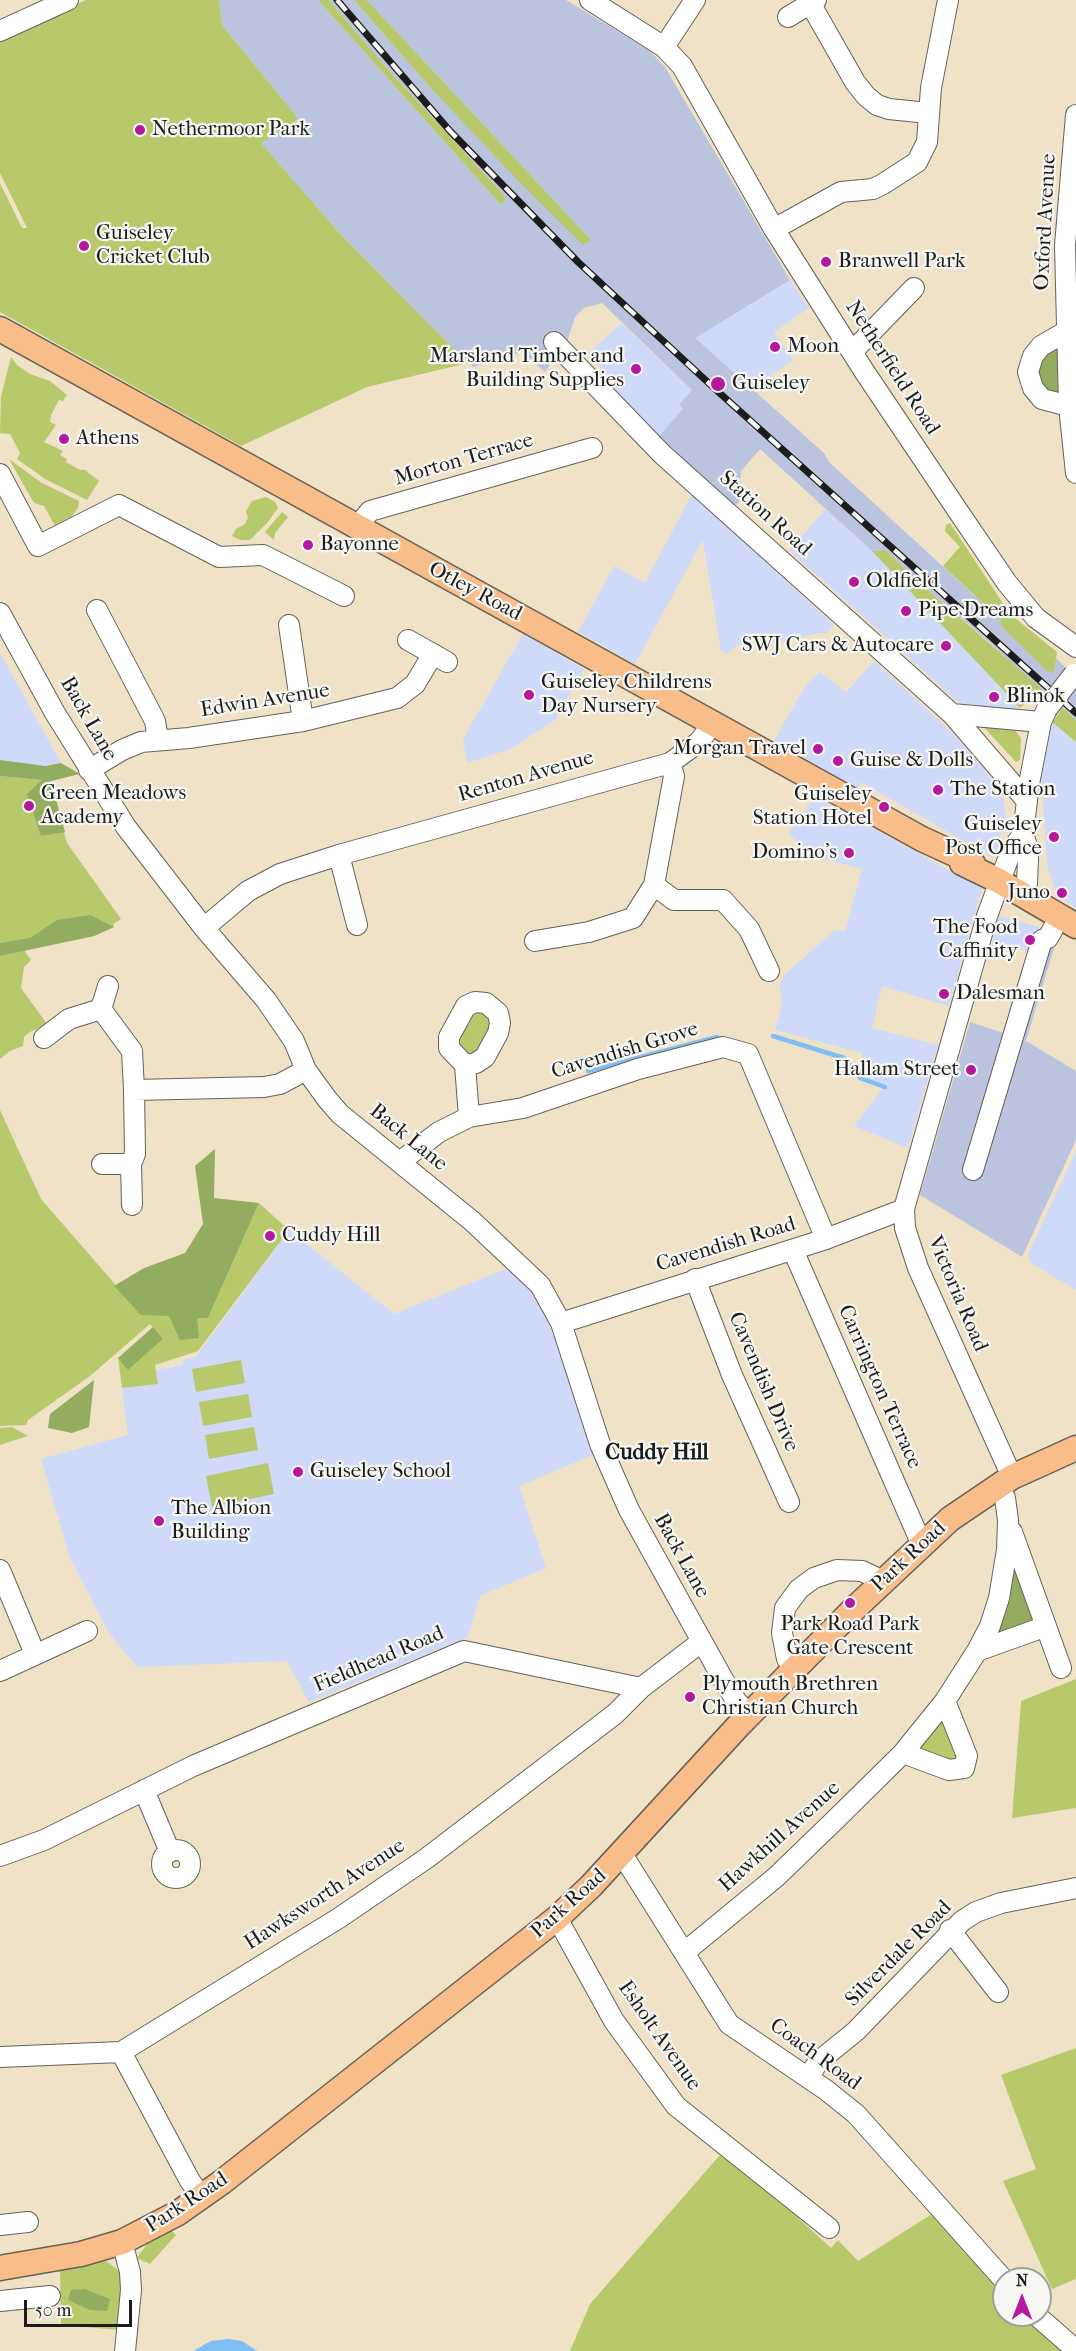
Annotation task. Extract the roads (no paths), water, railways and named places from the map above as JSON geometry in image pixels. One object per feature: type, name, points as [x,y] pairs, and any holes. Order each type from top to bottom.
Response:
[{"type":"main road","name":"Otley Road","points":[[0,329],[356,528],[951,854],[956,860],[1023,894],[1068,921]]},
{"type":"main road","name":"Park Road","points":[[0,2268],[81,2254],[122,2242],[156,2226],[202,2197],[557,1918],[622,1854],[796,1668],[950,1519],[1005,1481],[1076,1448]]},
{"type":"street","points":[[0,31],[68,0]]},
{"type":"street","name":"Netherfield Road","points":[[590,0],[664,47],[682,66],[774,229],[852,352],[1007,582],[1036,618],[1076,647]]},
{"type":"street","points":[[664,47],[695,0]]},
{"type":"street","points":[[774,229],[841,192],[873,189],[910,167],[923,153],[927,142],[933,75],[948,0]]},
{"type":"street","points":[[788,16],[813,2],[855,82],[866,96],[877,105],[889,109],[928,113]]},
{"type":"street","name":"Oxford Avenue","points":[[1076,115],[1065,245],[1069,406],[1076,473]]},
{"type":"street","points":[[852,352],[914,288]]},
{"type":"street","points":[[1067,331],[1041,346],[1033,356],[1028,372],[1033,388],[1042,399],[1069,406]]},
{"type":"street","name":"Station Road","points":[[554,342],[662,454],[952,714],[1027,801]]},
{"type":"street","name":"Morton Terrace","points":[[356,528],[370,511],[592,448]]},
{"type":"street","points":[[0,474],[38,546],[119,505],[219,557],[263,555],[344,596]]},
{"type":"street","points":[[97,610],[155,721],[158,740]]},
{"type":"street","name":"Back Lane","points":[[0,613],[89,770],[132,836],[204,928],[266,1000],[294,1041],[306,1070],[340,1114],[401,1161],[530,1274],[552,1302],[561,1323],[600,1444],[625,1502],[701,1642],[737,1702],[750,1715]]},
{"type":"street","points":[[289,625],[303,721]]},
{"type":"street","name":"Edwin Avenue","points":[[89,770],[131,745],[303,721],[397,698],[415,684],[440,658],[408,640]]},
{"type":"street","points":[[1023,894],[1027,883],[1028,849],[1023,834],[1027,801],[1044,716],[1075,674]]},
{"type":"street","points":[[952,714],[1044,716]]},
{"type":"street","name":"Renton Avenue","points":[[204,928],[262,883],[300,866],[670,763],[699,742],[713,723]]},
{"type":"street","points":[[535,941],[589,932],[633,918],[654,885],[674,777],[670,763]]},
{"type":"street","name":"Victoria Road","points":[[1005,1481],[918,1268],[906,1234],[904,1209],[999,881],[1011,851],[1023,834]]},
{"type":"street","points":[[339,855],[357,925]]},
{"type":"street","points":[[654,885],[674,900],[723,900],[749,929],[769,971]]},
{"type":"street","points":[[973,1170],[1042,940],[1068,921]]},
{"type":"street","points":[[1025,1028],[1049,947],[1047,938]]},
{"type":"street","points":[[101,1009],[108,986]]},
{"type":"street","points":[[44,1038],[69,1019],[101,1009]]},
{"type":"street","points":[[101,1009],[132,1051],[135,1154],[131,1164],[132,1205]]},
{"type":"street","name":"Cavendish Grove","points":[[401,1161],[439,1132],[469,1117],[523,1108],[638,1069],[723,1047],[748,1054],[826,1239]]},
{"type":"street","points":[[465,1065],[469,1117]]},
{"type":"street","points":[[134,1090],[264,1087],[280,1084],[306,1070]]},
{"type":"street","points":[[102,1164],[131,1164]]},
{"type":"street","name":"Cavendish Road","points":[[561,1323],[793,1250],[904,1209]]},
{"type":"street","name":"Carrington Terrace","points":[[793,1250],[922,1545]]},
{"type":"street","name":"Cavendish Drive","points":[[695,1279],[732,1375],[789,1502]]},
{"type":"street","name":"Hawkhill Avenue","points":[[686,1952],[776,1877],[903,1753],[945,1701],[977,1651],[990,1626],[999,1598],[1007,1550],[1008,1520],[1005,1481]]},
{"type":"street","name":"Hawkhill Avenue","points":[[1008,1520],[1044,1627],[1061,1668]]},
{"type":"street","points":[[0,1570],[35,1654]]},
{"type":"street","points":[[796,1668],[788,1659],[782,1633],[785,1608],[799,1590],[814,1578],[837,1570],[862,1571],[884,1581]]},
{"type":"street","points":[[977,1651],[1044,1627]]},
{"type":"street","points":[[0,1671],[87,1631]]},
{"type":"street","points":[[641,1688],[701,1642]]},
{"type":"street","name":"Fieldhead Road","points":[[0,1856],[44,1840],[214,1757],[464,1651],[641,1688]]},
{"type":"street","name":"Hawksworth Avenue","points":[[0,2057],[121,2052],[339,1918],[427,1858],[555,1762],[615,1714],[641,1688]]},
{"type":"street","points":[[903,1753],[949,1770],[964,1768],[967,1756],[945,1701]]},
{"type":"street","points":[[144,1790],[170,1852]]},
{"type":"street","name":"Coach Road","points":[[622,1854],[686,1952],[729,2024],[808,2077],[856,2114],[992,2267]]},
{"type":"street","name":"Silverdale Road","points":[[808,2077],[819,2061],[865,2022],[950,1930],[976,1912],[988,1907],[1076,1888]]},
{"type":"street","name":"Esholt Avenue","points":[[557,1918],[614,2021],[676,2106],[829,2228]]},
{"type":"street","points":[[950,1930],[998,1992]]},
{"type":"street","points":[[121,2052],[190,2181],[202,2197]]},
{"type":"street","points":[[0,2225],[28,2222]]},
{"type":"street","points":[[122,2242],[130,2290],[125,2351]]},
{"type":"street","points":[[0,2301],[50,2296]]},
{"type":"street","points":[[1050,2327],[1076,2350]]},
{"type":"water","points":[[228,2339],[242,2341],[257,2351],[193,2351],[211,2341]]},
{"type":"waterway","points":[[773,1036],[844,1058],[860,1078],[885,1087]]},
{"type":"waterway","points":[[588,1071],[717,1037]]},
{"type":"railway","points":[[337,0],[450,131],[578,262],[714,388],[1076,713]]},
{"type":"place","name":"Nethermoor Park","points":[[140,130]]},
{"type":"place","name":"Guiseley Cricket Club","points":[[84,246]]},
{"type":"place","name":"Branwell Park","points":[[826,262]]},
{"type":"place","name":"Moon","points":[[775,347]]},
{"type":"place","name":"Marsland Timber and Building Supplies","points":[[636,369]]},
{"type":"place","name":"Guiseley","points":[[718,384]]},
{"type":"place","name":"Athens","points":[[64,439]]},
{"type":"place","name":"Bayonne","points":[[308,545]]},
{"type":"place","name":"Oldfield","points":[[854,582]]},
{"type":"place","name":"Pipe Dreams","points":[[906,611]]},
{"type":"place","name":"SWJ Cars & Autocare","points":[[946,646]]},
{"type":"place","name":"Guiseley Childrens Day Nursery","points":[[529,695]]},
{"type":"place","name":"Blinok","points":[[994,697]]},
{"type":"place","name":"Morgan Travel","points":[[818,749]]},
{"type":"place","name":"Guise & Dolls","points":[[838,761]]},
{"type":"place","name":"The Station","points":[[938,790]]},
{"type":"place","name":"Green Meadows Academy","points":[[29,806]]},
{"type":"place","name":"Guiseley Station Hotel","points":[[884,807]]},
{"type":"place","name":"Guiseley Post Office","points":[[1054,837]]},
{"type":"place","name":"Domino's","points":[[849,853]]},
{"type":"place","name":"Juno","points":[[1062,893]]},
{"type":"place","name":"The Food Caffinity","points":[[1030,940]]},
{"type":"place","name":"Dalesman","points":[[944,994]]},
{"type":"place","name":"Hallam Street","points":[[971,1070]]},
{"type":"place","name":"Cuddy Hill","points":[[270,1236]]},
{"type":"place","name":"Guiseley School","points":[[298,1472]]},
{"type":"place","name":"The Albion Building","points":[[159,1521]]},
{"type":"place","name":"Park Road Park Gate Crescent","points":[[850,1603]]},
{"type":"place","name":"Plymouth Brethren Christian Church","points":[[690,1697]]},
{"type":"district","name":"Cuddy Hill","points":[[657,1454]]}]
